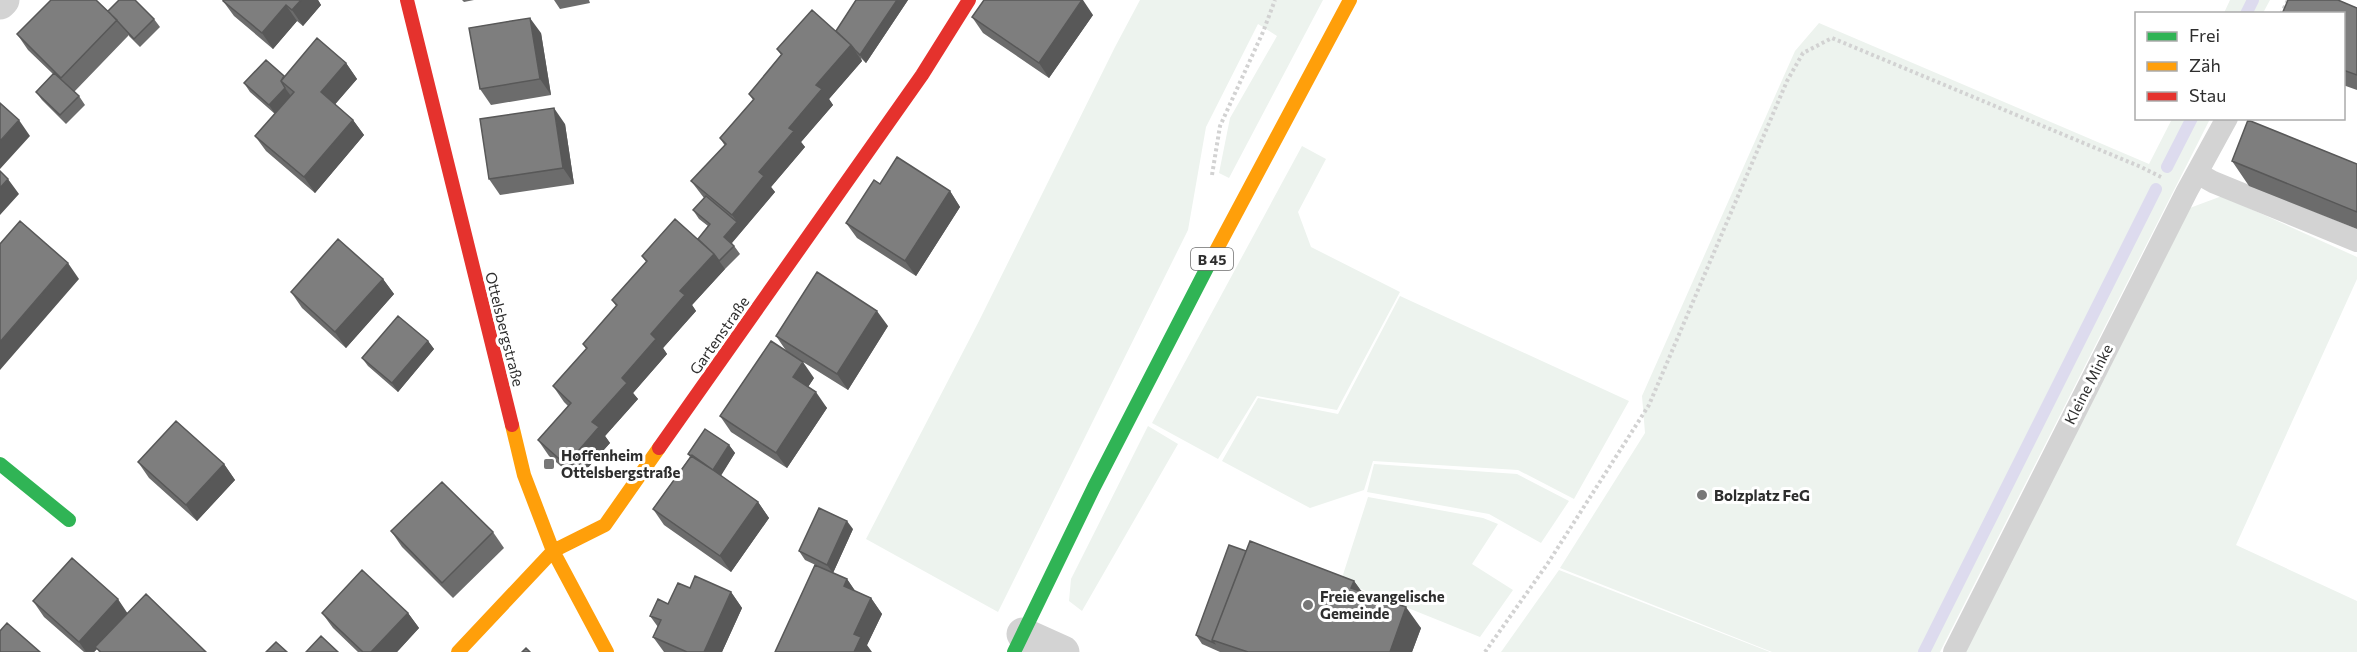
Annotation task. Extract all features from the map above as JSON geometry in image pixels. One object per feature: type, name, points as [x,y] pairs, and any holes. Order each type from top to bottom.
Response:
[{"type":"street","name":"Ottelsbergstraße","points":[[407,0],[524,476],[554,551],[607,652]]},
{"type":"street","name":"Gartenstraße","points":[[458,652],[554,551],[605,525],[922,75],[969,0]]},
{"type":"street","name":"B 45","points":[[1018,643],[1077,521],[1227,230],[1350,0]]},
{"type":"street","points":[[0,464],[69,520]]},
{"type":"street","points":[[1018,643],[1063,652]]},
{"type":"lane","name":"Kleine Minke","points":[[1954,652],[2192,182],[2226,120]]},
{"type":"lane","points":[[2192,182],[2213,182],[2357,241]]},
{"type":"path","points":[[1211,182],[1220,126],[1263,32],[1275,0]]},
{"type":"path","points":[[1485,652],[1548,563],[1649,405],[1787,81],[1803,53],[1832,39],[2141,167],[2192,182]]},
{"type":"shaded area","points":[[1140,0],[1323,0],[1229,178],[1219,173],[1230,118],[1277,36],[1258,24],[1206,127],[1188,230],[998,612],[866,539],[979,321]]},
{"type":"shaded area","points":[[2230,0],[2270,0],[2264,12],[2224,12]]},
{"type":"shaded area","points":[[1819,23],[2149,164],[2171,120],[2209,120],[1940,652],[1772,652],[1560,568],[1645,433],[1642,396],[1795,51]]},
{"type":"shaded area","points":[[1302,146],[1326,159],[1298,212],[1311,247],[1400,292],[1337,410],[1257,396],[1218,459],[1152,423]]},
{"type":"shaded area","points":[[2222,196],[2357,257],[2357,279],[2236,545],[2357,601],[2357,652],[1962,652],[2187,209]]},
{"type":"shaded area","points":[[1400,296],[1629,401],[1574,499],[1518,470],[1373,461],[1364,490],[1310,508],[1222,461],[1258,398],[1338,414]]},
{"type":"shaded area","points":[[1148,426],[1178,444],[1082,611],[1069,601],[1071,579]]},
{"type":"shaded area","points":[[1374,464],[1517,474],[1569,501],[1541,543],[1489,514],[1367,492]]},
{"type":"shaded area","points":[[1368,497],[1483,518],[1498,524],[1472,564],[1513,590],[1480,637],[1341,581]]},
{"type":"shaded area","points":[[1559,570],[1770,652],[1501,652]]},
{"type":"building","points":[[51,0],[96,0],[117,20],[61,78],[17,34]]},
{"type":"building","points":[[119,0],[135,0],[154,19],[134,39],[108,11]]},
{"type":"building","points":[[223,0],[301,0],[292,10],[286,5],[262,33]]},
{"type":"building","points":[[856,0],[897,0],[860,55],[836,31]]},
{"type":"building","points":[[984,0],[1082,0],[1039,63],[972,17]]},
{"type":"building","points":[[2288,0],[2338,0],[2357,8],[2357,75],[2345,71],[2345,12],[2283,12]]},
{"type":"building","points":[[812,10],[851,45],[816,85],[822,89],[789,128],[794,131],[759,172],[764,176],[732,215],[691,181],[726,144],[720,138],[754,99],[749,94],[782,54],[777,49]]},
{"type":"building","points":[[530,18],[540,79],[480,89],[469,28]]},
{"type":"building","points":[[317,38],[346,63],[321,92],[353,120],[304,177],[255,136],[294,92],[281,81]]},
{"type":"building","points":[[266,60],[284,76],[281,81],[285,88],[269,105],[244,83]]},
{"type":"building","points":[[54,73],[79,96],[60,115],[36,92]]},
{"type":"building","points":[[0,103],[19,120],[0,141]]},
{"type":"building","points":[[554,108],[563,168],[489,179],[480,119]]},
{"type":"building","points":[[2248,120],[2357,164],[2357,212],[2232,161]]},
{"type":"building","points":[[897,157],[950,191],[905,261],[846,223],[874,180],[880,184]]},
{"type":"building","points":[[0,171],[8,179],[0,188]]},
{"type":"building","points":[[706,196],[737,222],[724,237],[734,246],[719,261],[698,239],[710,224],[693,210]]},
{"type":"building","points":[[675,219],[714,254],[680,291],[685,295],[651,334],[656,339],[622,378],[627,383],[592,422],[599,427],[566,465],[538,440],[571,403],[553,386],[587,348],[583,344],[617,305],[612,300],[647,261],[642,256]]},
{"type":"building","points":[[20,221],[68,263],[0,342],[0,244]]},
{"type":"building","points":[[338,239],[383,279],[335,332],[291,292]]},
{"type":"building","points":[[817,272],[877,311],[837,374],[776,336]]},
{"type":"building","points":[[398,316],[428,341],[392,383],[362,358]]},
{"type":"building","points":[[771,341],[803,362],[793,377],[816,392],[776,453],[720,416]]},
{"type":"building","points":[[176,421],[224,464],[186,505],[138,462]]},
{"type":"building","points":[[705,429],[729,445],[713,470],[688,454]]},
{"type":"building","points":[[692,455],[758,502],[720,556],[653,509]]},
{"type":"building","points":[[442,482],[493,532],[442,583],[391,531]]},
{"type":"building","points":[[819,508],[847,521],[827,565],[799,551]]},
{"type":"building","name":"Freie evangelische Gemeinde","points":[[1250,541],[1354,581],[1351,588],[1406,607],[1390,652],[1248,652],[1212,640]]},
{"type":"building","points":[[1229,545],[1246,551],[1212,640],[1214,643],[1196,635]]},
{"type":"building","points":[[72,558],[118,599],[79,642],[33,601]]},
{"type":"building","points":[[815,565],[847,579],[844,586],[871,598],[854,634],[861,637],[854,652],[775,652]]},
{"type":"building","points":[[362,570],[408,613],[371,652],[363,652],[322,613]]},
{"type":"building","points":[[695,576],[731,592],[704,652],[687,652],[653,637],[661,620],[650,616],[658,599],[668,604],[678,583],[690,588]]},
{"type":"building","points":[[146,594],[206,652],[101,652],[95,647]]},
{"type":"building","points":[[7,623],[40,652],[0,652],[0,631]]},
{"type":"building","points":[[321,636],[338,652],[306,652]]},
{"type":"building","points":[[276,642],[287,652],[266,652]]},
{"type":"waterway","points":[[2247,12],[2253,0]]},
{"type":"waterway","points":[[2167,167],[2191,120]]},
{"type":"waterway","points":[[1924,652],[2156,189]]},
{"type":"traffic: fast","points":[[1014,652],[1094,487],[1210,262]]},
{"type":"traffic: fast","points":[[0,464],[69,520]]},
{"type":"traffic: slow","points":[[1210,262],[1350,0]]},
{"type":"traffic: slow","points":[[512,425],[524,475],[553,551],[607,652]]},
{"type":"traffic: slow","points":[[458,652],[553,551],[605,525],[659,448]]},
{"type":"traffic: jam","points":[[407,0],[512,425]]},
{"type":"traffic: jam","points":[[659,448],[922,75],[969,0]]},
{"type":"place","name":"Hoffenheim Ottelsbergstraße","points":[[549,464]]},
{"type":"place","name":"Bolzplatz FeG","points":[[1702,495]]},
{"type":"place","name":"Freie evangelische Gemeinde","points":[[1308,605]]}]
